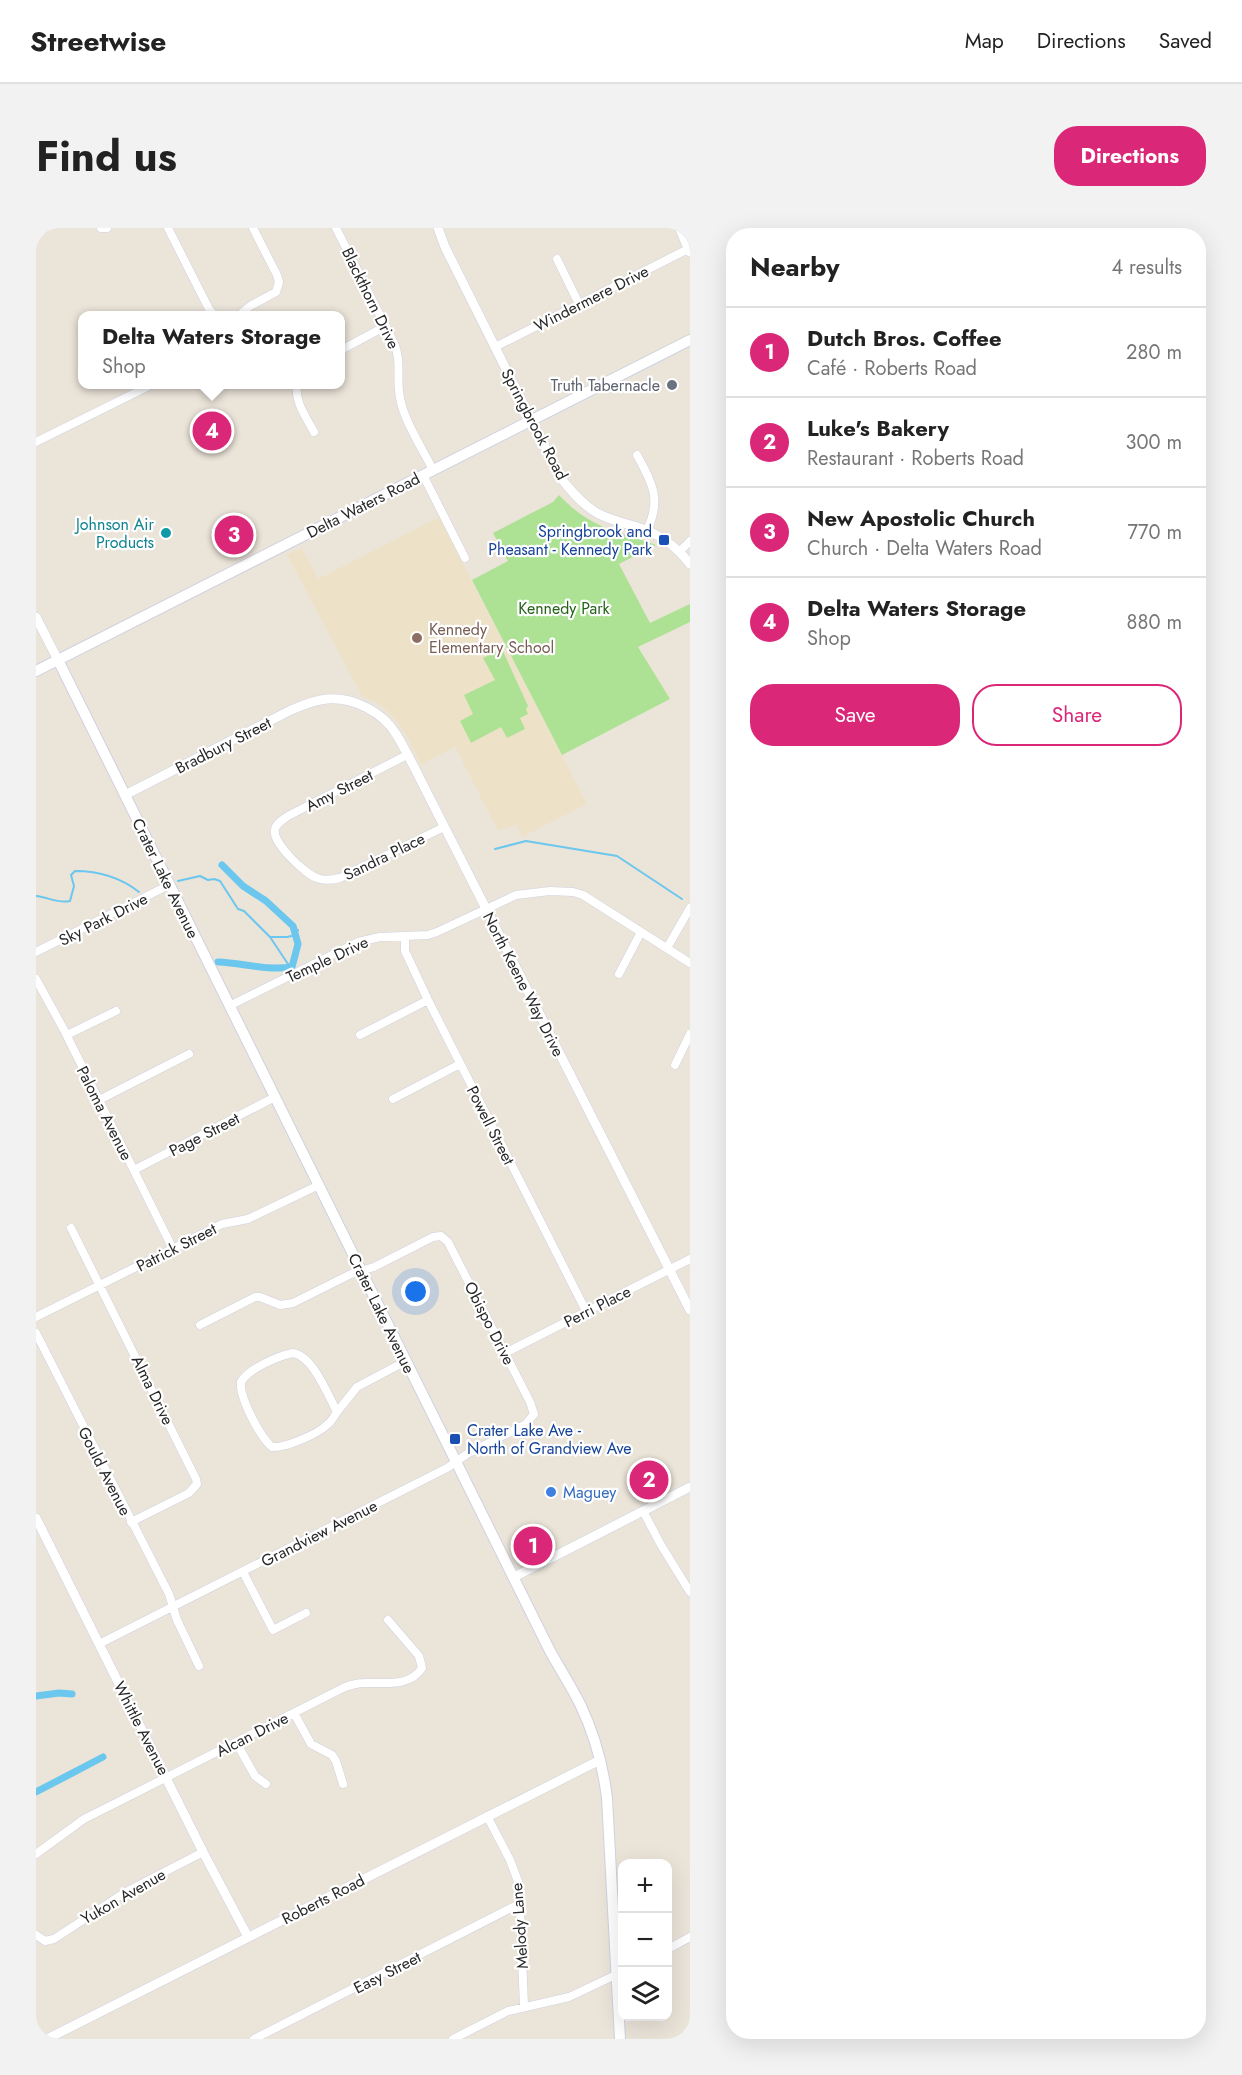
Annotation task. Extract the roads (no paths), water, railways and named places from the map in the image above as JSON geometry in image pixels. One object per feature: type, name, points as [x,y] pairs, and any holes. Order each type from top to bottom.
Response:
[{"type":"main road","name":"Delta Waters Road","points":[[36,671],[690,339]]},
{"type":"main road","name":"Crater Lake Avenue","points":[[58,660],[513,1577],[581,1706],[600,1760],[608,1811],[614,1934],[619,1967]]},
{"type":"main road","points":[[614,1934],[618,1944]]},
{"type":"main road","name":"Crater Lake Avenue","points":[[620,2021],[620,2039]]},
{"type":"street","points":[[36,233],[45,228]]},
{"type":"street","points":[[100,228],[107,228]]},
{"type":"street","points":[[168,228],[211,311]]},
{"type":"street","points":[[243,311],[276,292],[279,282],[253,228]]},
{"type":"street","name":"Blackthorn Drive","points":[[336,228],[399,356],[398,384],[402,407],[465,558]]},
{"type":"street","name":"Springbrook Road","points":[[438,228],[445,247],[560,477],[573,493],[598,514],[647,530],[664,540],[690,564]]},
{"type":"street","points":[[679,228],[689,251]]},
{"type":"street","name":"Windermere Drive","points":[[495,347],[689,251]]},
{"type":"street","points":[[556,259],[579,304]]},
{"type":"street","points":[[345,348],[386,326]]},
{"type":"street","points":[[36,442],[143,389]]},
{"type":"street","points":[[296,389],[299,403],[314,432]]},
{"type":"street","points":[[36,447],[52,435]]},
{"type":"street","points":[[637,454],[652,485],[655,497],[655,509],[647,530]]},
{"type":"street","points":[[679,552],[690,542]]},
{"type":"street","name":"Crater Lake Avenue","points":[[36,617],[58,660]]},
{"type":"street","name":"North Keene Way Drive","points":[[322,700],[335,699],[353,703],[376,713],[396,734],[690,1310]]},
{"type":"street","name":"Bradbury Street","points":[[125,795],[291,710],[322,700]]},
{"type":"street","name":"Amy Street","points":[[274,830],[288,816],[407,755]]},
{"type":"street","name":"Sandra Place","points":[[274,830],[280,848],[313,876],[332,880],[444,827]]},
{"type":"street","name":"Sky Park Drive","points":[[36,952],[169,885]]},
{"type":"street","name":"Temple Drive","points":[[229,1006],[358,942],[380,937],[428,935],[516,895],[550,891],[573,892],[595,901],[690,963]]},
{"type":"street","points":[[668,948],[690,908]]},
{"type":"street","points":[[619,974],[641,932]]},
{"type":"street","name":"Powell Street","points":[[405,936],[405,951],[428,1000],[586,1311]]},
{"type":"street","name":"Paloma Avenue","points":[[36,979],[67,1035],[173,1249]]},
{"type":"street","points":[[360,1035],[428,1000]]},
{"type":"street","points":[[67,1035],[116,1011]]},
{"type":"street","points":[[675,1065],[690,1034]]},
{"type":"street","points":[[99,1100],[189,1054]]},
{"type":"street","points":[[393,1099],[460,1064]]},
{"type":"street","name":"Page Street","points":[[134,1170],[275,1097]]},
{"type":"street","name":"Patrick Street","points":[[36,1317],[222,1224],[248,1219],[319,1185]]},
{"type":"street","name":"Alma Drive","points":[[71,1228],[195,1474],[197,1484],[189,1493],[130,1522]]},
{"type":"street","name":"Obispo Drive","points":[[361,1270],[374,1267],[433,1237],[441,1236],[448,1242],[534,1414]]},
{"type":"street","name":"Perri Place","points":[[505,1353],[690,1259]]},
{"type":"street","points":[[200,1325],[255,1297],[280,1305],[293,1303],[361,1270]]},
{"type":"street","name":"Gould Avenue","points":[[36,1333],[130,1522],[169,1594],[199,1666]]},
{"type":"street","points":[[337,1412],[311,1364],[299,1354],[284,1355],[249,1373],[241,1382],[241,1395],[264,1438],[272,1447],[285,1446],[328,1424],[357,1387],[406,1361]]},
{"type":"street","name":"Grandview Avenue","points":[[99,1644],[447,1468],[467,1454],[526,1424],[534,1414]]},
{"type":"street","points":[[513,1577],[690,1487]]},
{"type":"street","points":[[643,1511],[690,1592]]},
{"type":"street","name":"Whittle Avenue","points":[[36,1518],[248,1937]]},
{"type":"street","points":[[243,1572],[273,1630],[306,1613]]},
{"type":"street","name":"Alcan Drive","points":[[36,1854],[84,1819],[345,1687],[362,1682],[396,1683],[411,1678],[420,1671],[422,1664],[419,1656],[388,1620]]},
{"type":"street","points":[[294,1713],[311,1744],[332,1755],[343,1784]]},
{"type":"street","points":[[236,1742],[255,1776],[266,1784]]},
{"type":"street","name":"Roberts Road","points":[[51,2038],[600,1760]]},
{"type":"street","name":"Melody Lane","points":[[487,1816],[519,1884],[524,2006]]},
{"type":"street","name":"Yukon Avenue","points":[[36,1935],[45,1941],[54,1939],[124,1893],[203,1852]]},
{"type":"street","name":"Easy Street","points":[[254,2039],[519,1904]]},
{"type":"street","points":[[672,1946],[690,1937]]},
{"type":"street","points":[[453,2039],[508,2011],[569,1996],[618,1974]]},
{"type":"waterway","points":[[495,849],[526,841],[617,856],[682,899]]},
{"type":"waterway","points":[[218,962],[264,967],[292,967],[298,944],[293,926],[266,901],[243,886],[222,865]]},
{"type":"waterway","points":[[36,896],[61,902],[70,901],[74,886],[71,875],[75,871],[108,876],[124,882],[139,892]]},
{"type":"waterway","points":[[178,881],[200,876],[208,880],[220,881],[238,909],[244,911],[270,937],[296,935],[298,930]]},
{"type":"waterway","points":[[270,937],[290,967]]},
{"type":"waterway","points":[[36,1696],[72,1694]]},
{"type":"waterway","points":[[36,1792],[103,1757]]},
{"type":"place","name":"Truth Tabernacle","points":[[672,385]]},
{"type":"place","name":"Delta Waters Storage","points":[[212,431]]},
{"type":"place","name":"Johnson Air Products","points":[[166,533]]},
{"type":"place","name":"New Apostolic Church","points":[[234,535]]},
{"type":"place","name":"Springbrook and Pheasant - Kennedy Park","points":[[664,540]]},
{"type":"place","name":"Kennedy Elementary School","points":[[417,638]]},
{"type":"place","name":"Crater Lake Ave - North of Grandview Ave","points":[[455,1439]]},
{"type":"place","name":"Luke's Bakery","points":[[649,1480]]},
{"type":"place","name":"Maguey","points":[[551,1492]]},
{"type":"place","name":"Dutch Bros. Coffee","points":[[533,1546]]},
{"type":"park label","name":"Kennedy Park","points":[[564,608]]}]
